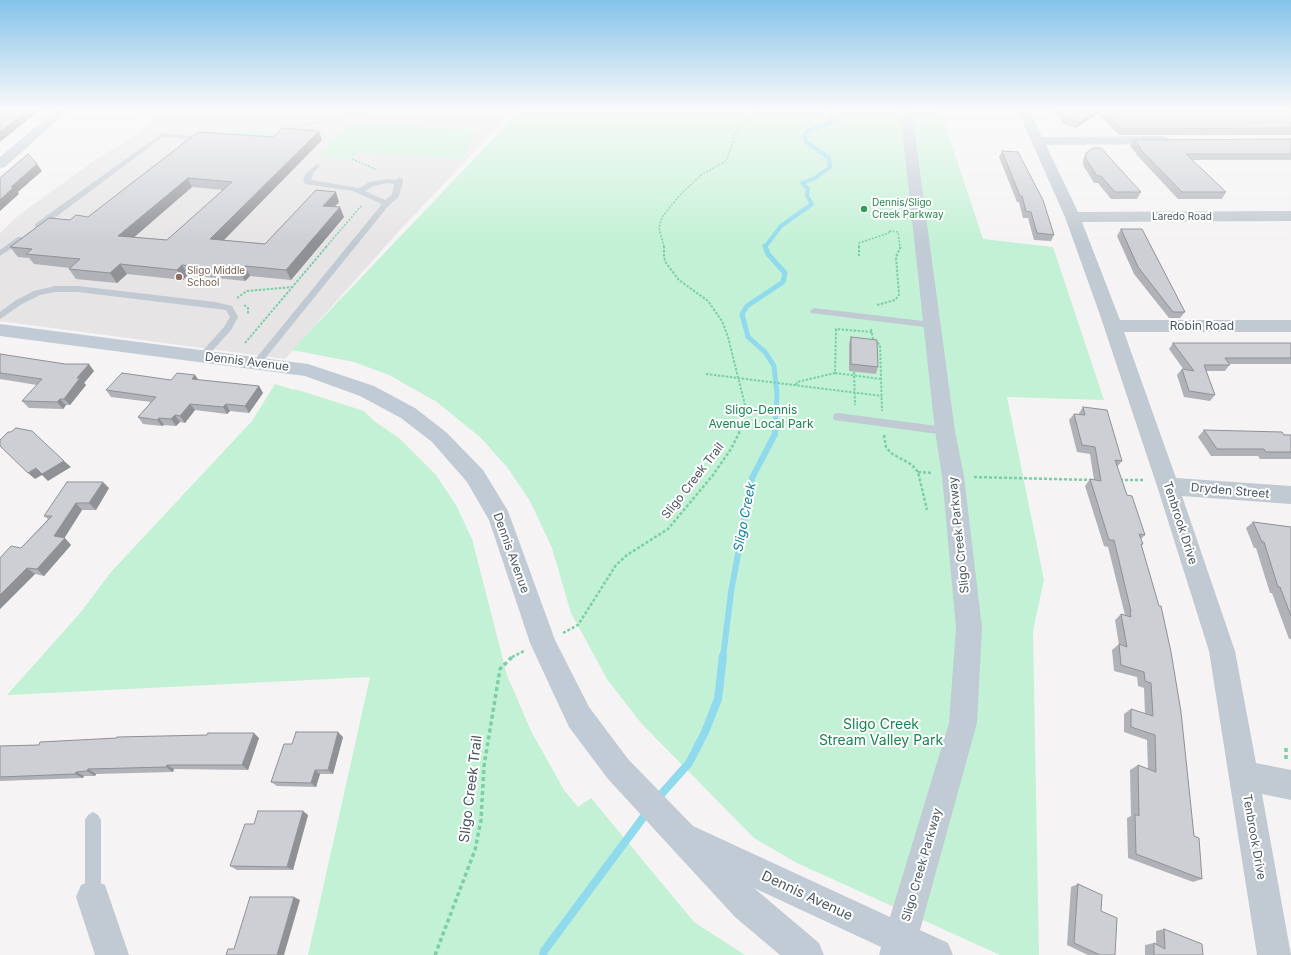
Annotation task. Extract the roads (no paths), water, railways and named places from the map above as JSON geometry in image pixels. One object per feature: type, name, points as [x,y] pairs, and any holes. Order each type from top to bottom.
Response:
[{"type":"street","points":[[0,164],[12,154]]},
{"type":"street","name":"Sligo Creek Parkway","points":[[898,947],[963,723],[969,628],[953,476],[945,431],[911,154]]},
{"type":"street","name":"Tenbrook Drive","points":[[1044,154],[1073,217],[1113,326],[1168,486],[1222,651],[1274,955]]},
{"type":"street","name":"Laredo Road","points":[[1073,217],[1291,216]]},
{"type":"street","name":"Robin Road","points":[[1113,326],[1291,326]]},
{"type":"street","name":"Dennis Avenue","points":[[0,330],[308,370],[367,391],[408,414],[439,437],[474,476],[500,518],[543,643],[579,717],[618,769],[679,835],[747,905],[807,955]]},
{"type":"street","name":"Dryden Street","points":[[1168,486],[1291,495]]},
{"type":"street","points":[[1244,775],[1291,785]]},
{"type":"street","name":"Dennis Avenue","points":[[679,835],[898,947],[936,955]]},
{"type":"street","points":[[93,897],[112,955]]},
{"type":"lane","points":[[0,254],[137,154]]},
{"type":"lane","points":[[316,166],[310,172],[307,178],[308,182],[355,189],[386,203]]},
{"type":"lane","points":[[256,364],[386,203],[395,196],[399,181],[387,181],[372,184],[360,191]]},
{"type":"lane","points":[[47,220],[60,222]]},
{"type":"lane","points":[[0,316],[19,302],[37,293],[54,289],[78,289],[215,305],[229,308],[234,317],[202,357]]},
{"type":"lane","points":[[814,311],[932,324]]},
{"type":"lane","points":[[838,417],[945,431]]},
{"type":"lane","points":[[93,820],[93,897]]},
{"type":"waterway","name":"Sligo Creek","points":[[765,247],[781,226],[812,204],[807,196],[808,189],[802,183],[815,178],[830,167],[829,158],[823,154]]},
{"type":"waterway","name":"Sligo Creek","points":[[765,247],[768,254],[785,273],[783,282],[747,306],[742,314],[748,337],[765,352],[774,366],[777,394],[775,426]]},
{"type":"waterway","name":"Sligo Creek","points":[[723,657],[731,592],[752,478],[775,434],[775,426]]},
{"type":"waterway","name":"Sligo Creek","points":[[657,799],[689,763],[705,732],[718,699],[723,656]]},
{"type":"waterway","points":[[543,955],[544,951],[648,811]]},
{"type":"place","name":"Dennis/Sligo Creek Parkway","points":[[864,209]]},
{"type":"place","name":"Sligo Middle School","points":[[179,277]]},
{"type":"park label","name":"Sligo-Dennis Avenue Local Park","points":[[761,417]]},
{"type":"park label","name":"Sligo Creek Stream Valley Park","points":[[881,734]]}]
